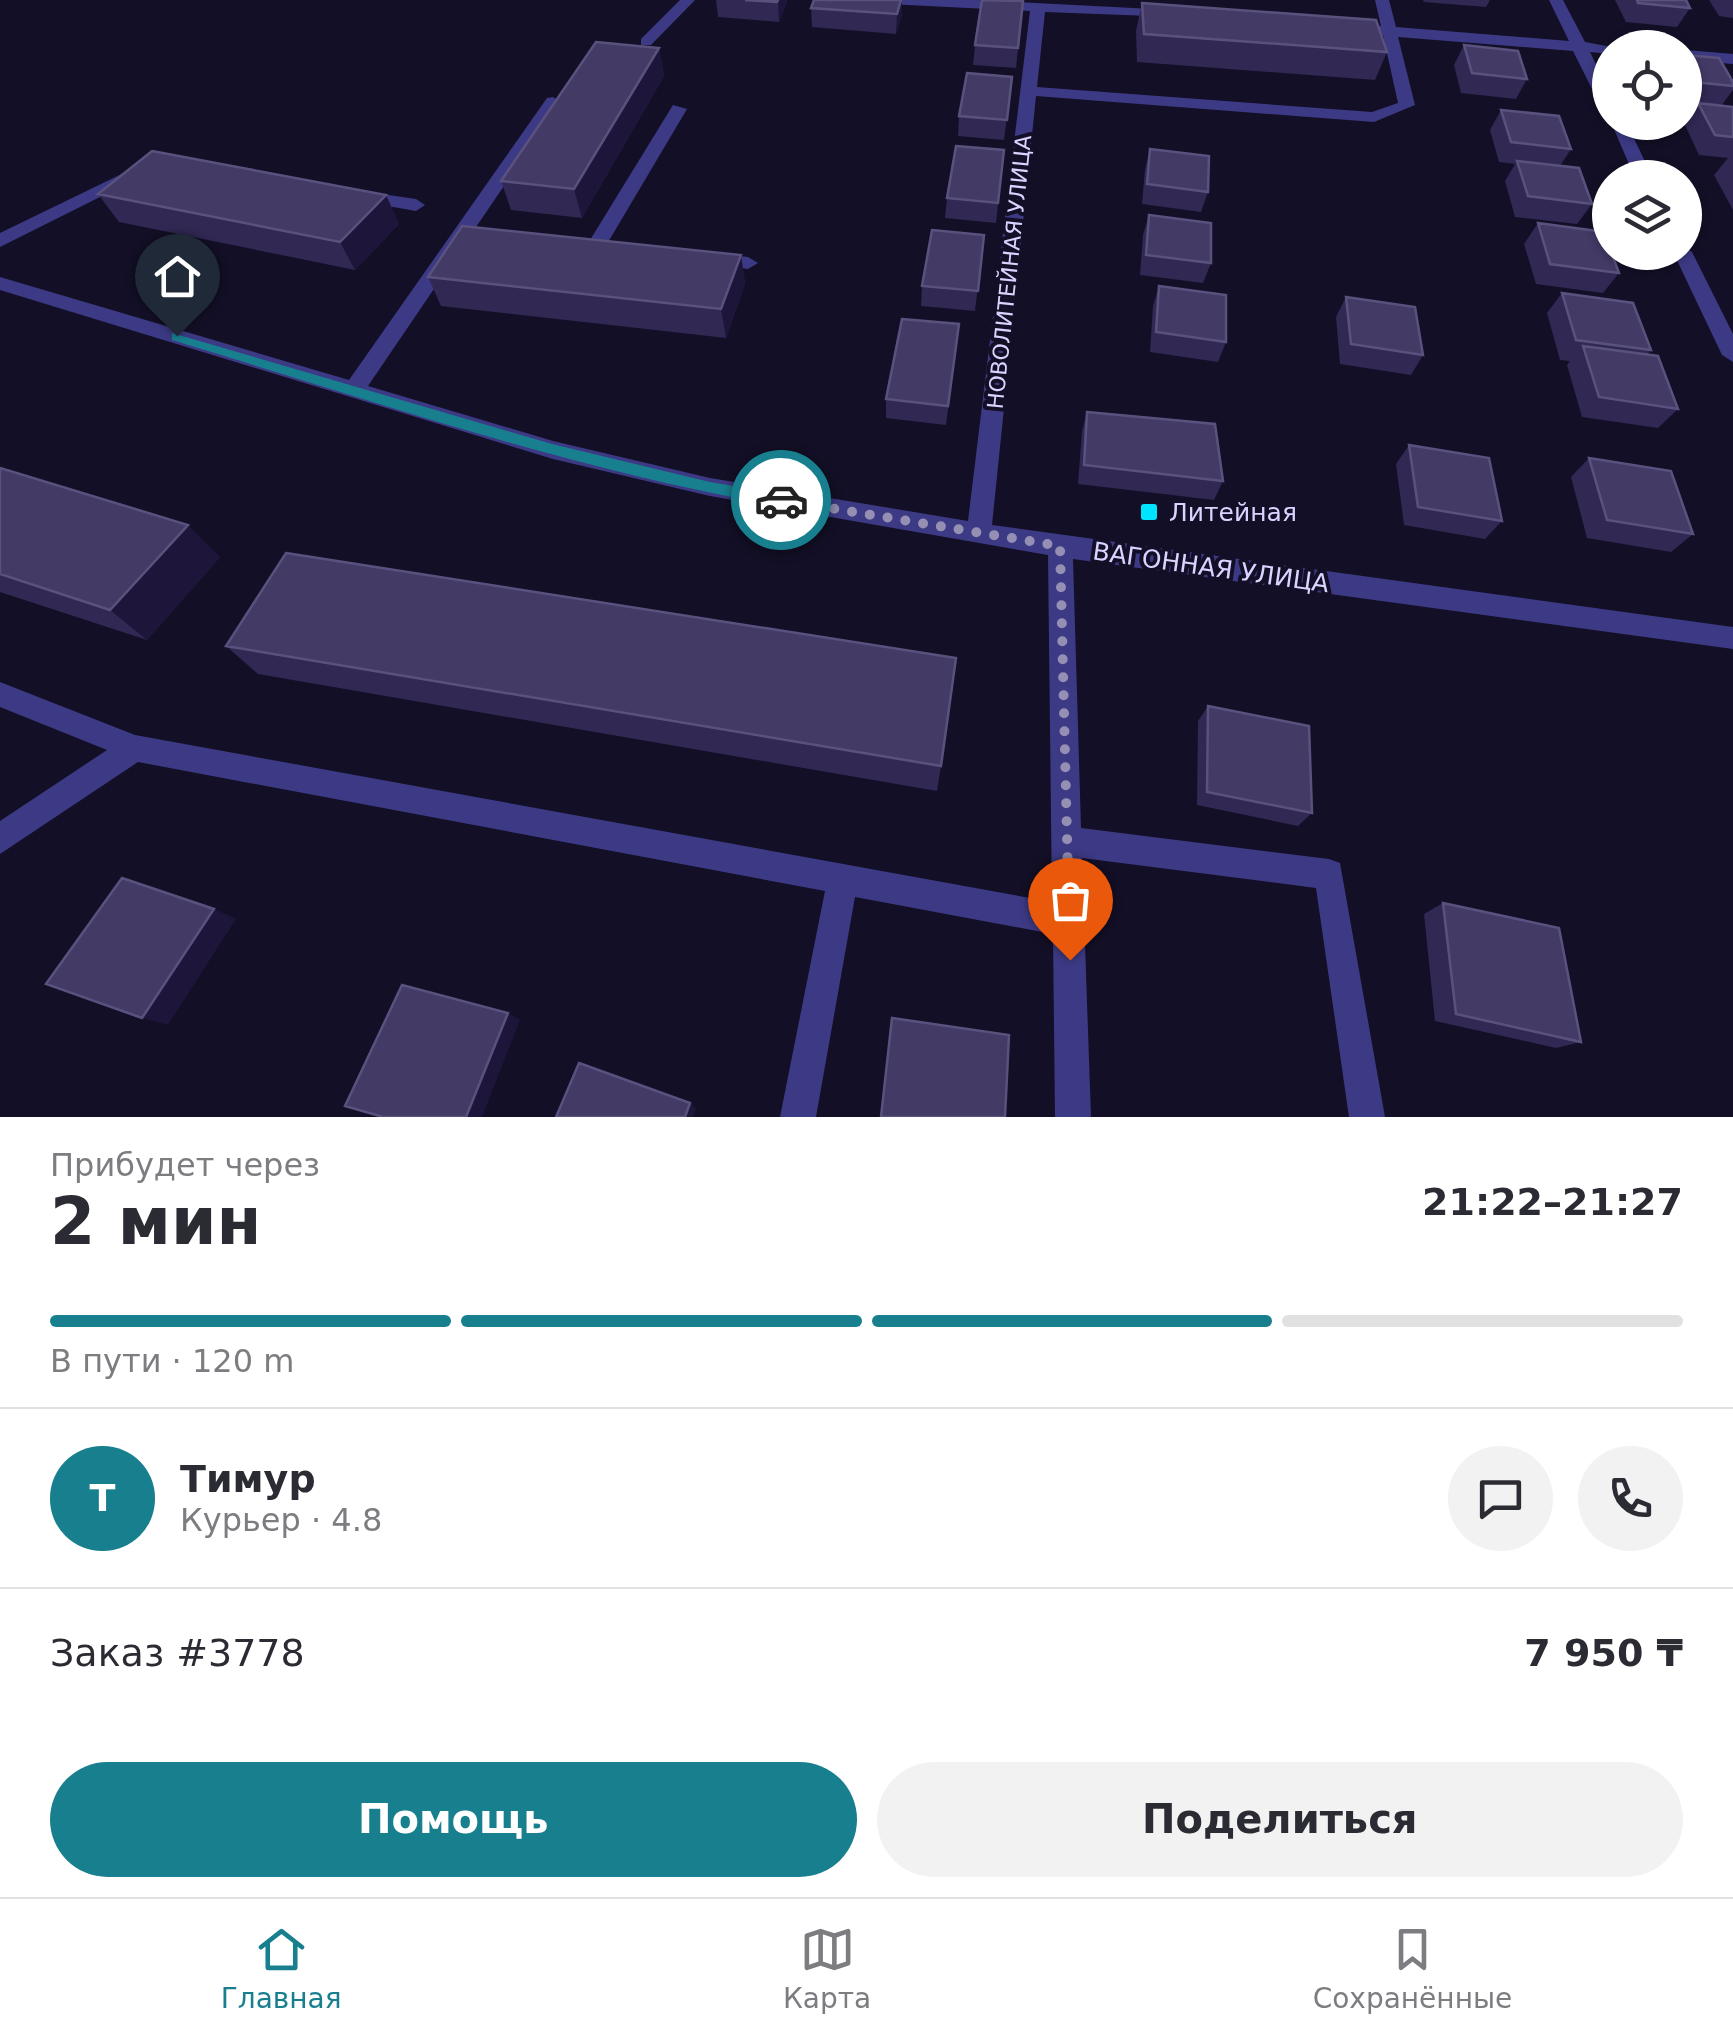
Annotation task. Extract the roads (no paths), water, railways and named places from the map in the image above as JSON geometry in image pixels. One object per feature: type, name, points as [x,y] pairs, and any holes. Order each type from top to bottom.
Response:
[{"type":"street","points":[[646,42],[688,0]]},
{"type":"street","points":[[888,0],[1038,10],[1105,4],[1180,15]]},
{"type":"street","points":[[1029,91],[1374,117],[1407,105],[1382,0]]},
{"type":"street","points":[[1556,0],[1592,73]]},
{"type":"street","name":"НОВОЛИТЕЙНАЯ УЛИЦА","points":[[979,533],[1038,10]]},
{"type":"street","points":[[1332,27],[1592,48]]},
{"type":"street","points":[[1702,56],[1733,59]]},
{"type":"street","points":[[354,390],[554,102]]},
{"type":"street","points":[[598,245],[679,109]]},
{"type":"street","points":[[0,241],[152,164]]},
{"type":"street","points":[[340,193],[416,205]]},
{"type":"street","points":[[452,249],[489,242]]},
{"type":"street","points":[[691,256],[748,264]]},
{"type":"street","points":[[1691,270],[1733,355]]},
{"type":"street","name":"ВАГОННАЯ УЛИЦА","points":[[0,283],[552,450],[710,488],[1060,546],[1733,638]]},
{"type":"street","points":[[1060,546],[1073,1117]]},
{"type":"street","points":[[0,694],[135,748],[1069,921]]},
{"type":"street","points":[[0,839],[135,748]]},
{"type":"street","points":[[1066,841],[1329,874],[1367,1117]]},
{"type":"street","points":[[798,1117],[842,879]]},
{"type":"place","name":"Литейная","points":[[1149,512]]}]
